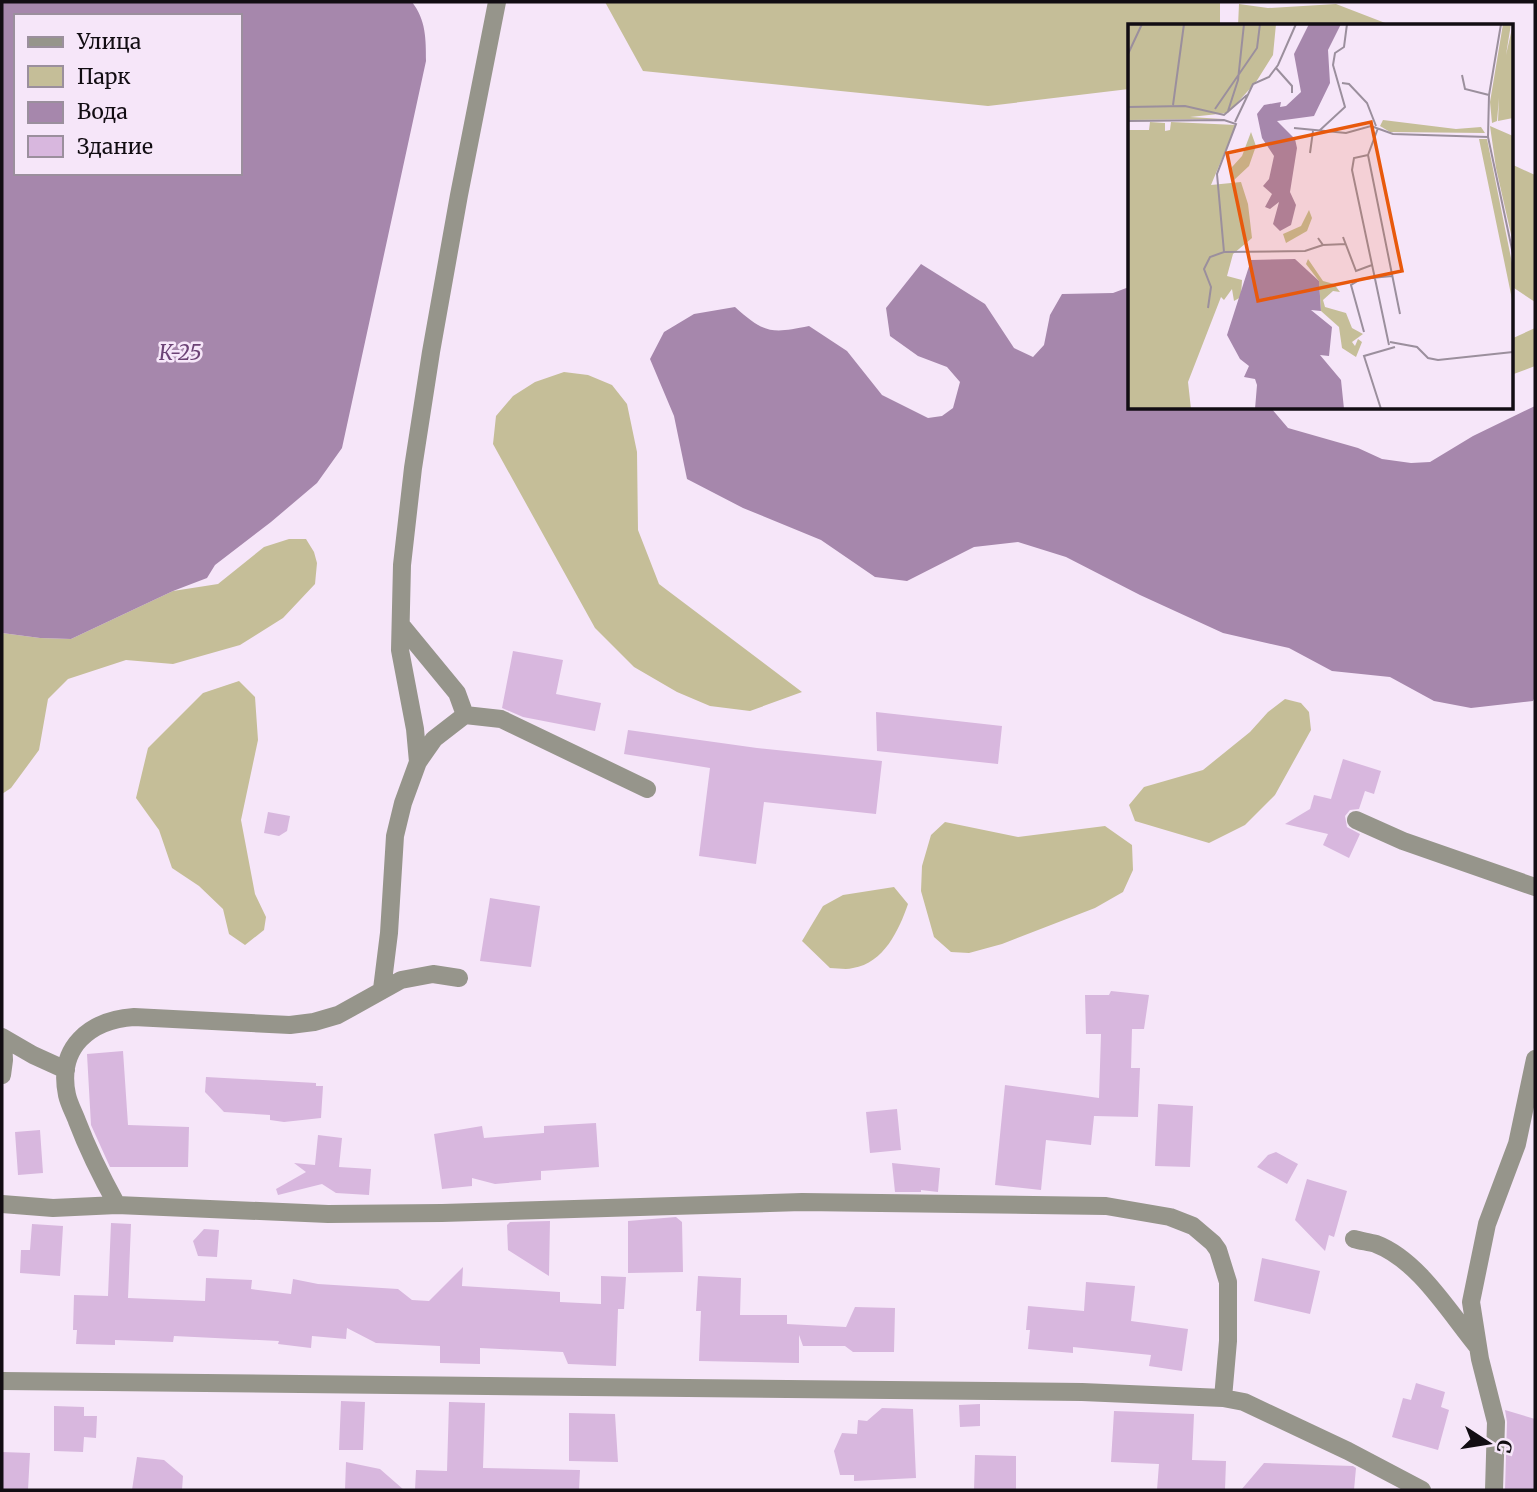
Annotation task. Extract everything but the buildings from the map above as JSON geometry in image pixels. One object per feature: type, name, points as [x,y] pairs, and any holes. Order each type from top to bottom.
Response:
[{"type":"street","points":[[418,762],[415,729],[400,650],[402,565],[421,416],[458,195],[497,2]]},
{"type":"street","points":[[401,625],[457,692],[465,715]]},
{"type":"street","points":[[382,989],[389,933],[395,836],[403,803],[418,762],[434,739],[465,715],[502,719],[647,789]]},
{"type":"street","points":[[1356,820],[1403,841],[1535,887]]},
{"type":"street","points":[[117,1205],[92,1156],[67,1096],[66,1070],[77,1043],[88,1030],[119,1018],[134,1017],[290,1025],[314,1022],[338,1015],[401,980],[433,974],[459,978]]},
{"type":"street","points":[[2,1038],[66,1070]]},
{"type":"street","points":[[2,1038],[5,1060],[2,1075]]},
{"type":"street","points":[[1494,1490],[1496,1422],[1478,1347],[1471,1302],[1487,1224],[1517,1144],[1535,1059]]},
{"type":"street","points":[[2,1205],[53,1209],[117,1205],[328,1214],[802,1202],[1106,1206],[1170,1217],[1194,1226],[1213,1243],[1223,1262],[1228,1282],[1228,1341],[1223,1398]]},
{"type":"street","points":[[1354,1240],[1376,1244],[1398,1256],[1425,1280],[1478,1347]]},
{"type":"street","points":[[2,1381],[1082,1392],[1223,1398],[1255,1408],[1348,1451],[1423,1490]]},
{"type":"green space","points":[[605,2],[1220,2],[1220,24],[1128,24],[1128,89],[988,106],[643,71]]},
{"type":"green space","points":[[1239,4],[1268,8],[1336,4],[1388,24],[1238,24]]},
{"type":"green space","points":[[1512,164],[1535,175],[1535,302],[1512,287]]},
{"type":"green space","points":[[1535,328],[1535,366],[1512,375],[1512,339]]},
{"type":"green space","points":[[564,372],[588,375],[612,385],[627,404],[637,452],[638,530],[659,584],[802,692],[750,711],[710,706],[677,692],[634,667],[595,628],[493,444],[496,416],[513,396],[535,382]]},
{"type":"green space","points":[[289,539],[306,539],[317,563],[315,584],[283,618],[240,645],[173,664],[126,660],[68,679],[48,699],[39,750],[11,788],[2,794],[2,633],[71,639],[173,591],[218,584],[264,547]]},
{"type":"green space","points":[[239,681],[255,697],[258,740],[241,820],[255,894],[266,917],[264,930],[245,945],[229,934],[223,909],[199,886],[172,868],[159,830],[136,798],[148,748],[203,693]]},
{"type":"green space","points":[[1285,699],[1301,703],[1309,712],[1311,730],[1275,795],[1245,825],[1209,843],[1135,821],[1129,805],[1144,787],[1203,770]]},
{"type":"green space","points":[[945,822],[1018,837],[1105,826],[1132,845],[1133,870],[1123,892],[1095,908],[1002,944],[969,953],[951,952],[934,937],[921,891],[922,866],[931,835]]},
{"type":"green space","points":[[894,887],[908,904],[889,944],[873,960],[850,969],[830,968],[802,941],[823,906],[843,895]]},
{"type":"water","name":"К-25","points":[[2,2],[412,2],[423,23],[426,61],[342,448],[317,483],[215,565],[207,578],[71,639],[2,633]]},
{"type":"water","points":[[921,264],[985,304],[1014,348],[1033,357],[1044,345],[1050,315],[1062,294],[1113,293],[1128,287],[1128,410],[1273,410],[1288,428],[1358,448],[1382,459],[1411,463],[1430,462],[1473,436],[1535,406],[1533,701],[1471,708],[1434,701],[1390,677],[1332,671],[1289,648],[1223,633],[1066,557],[1018,542],[974,547],[907,581],[875,577],[821,540],[743,508],[687,479],[674,416],[650,359],[664,332],[694,314],[735,307],[761,327],[785,330],[809,326],[847,351],[882,395],[928,418],[942,416],[953,408],[960,382],[947,367],[918,356],[890,336],[886,308]]}]
